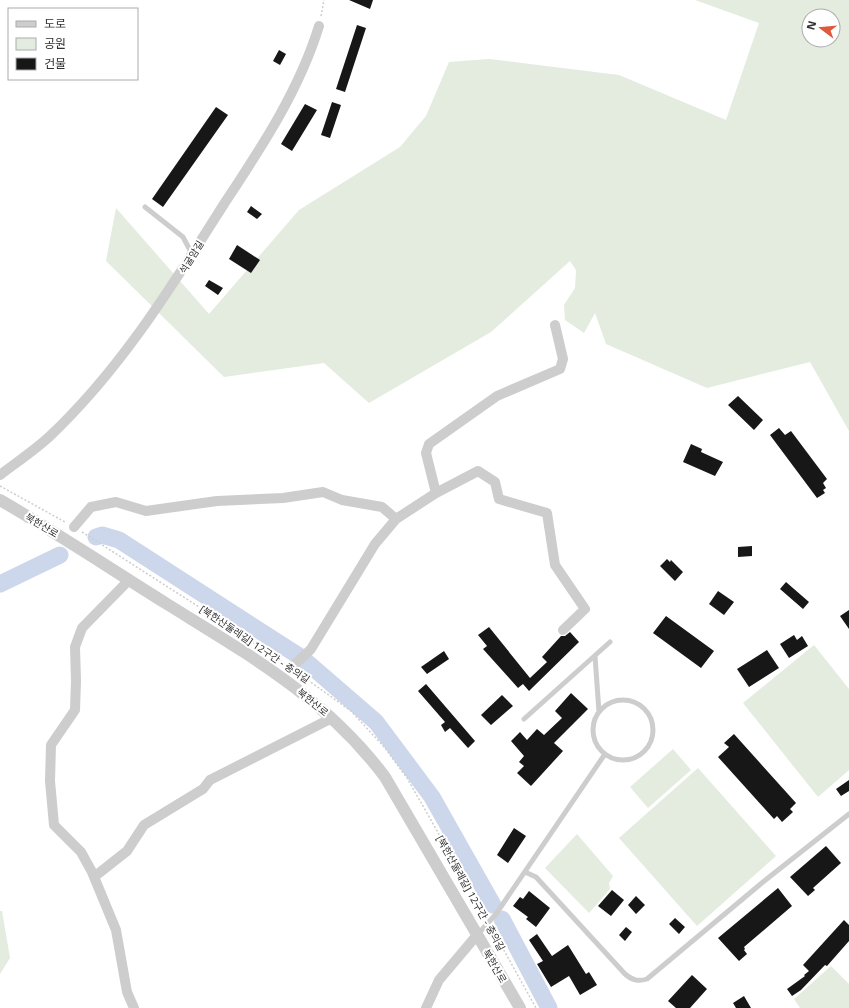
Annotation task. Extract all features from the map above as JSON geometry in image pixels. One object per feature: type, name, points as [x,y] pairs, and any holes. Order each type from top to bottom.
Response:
[{"type":"street","name":"석굴암길","points":[[0,475],[49,436],[103,380],[143,328],[246,171],[290,96],[306,61],[319,26]]},
{"type":"street","points":[[436,493],[426,453],[429,444],[497,396],[560,369],[563,359],[555,325]]},
{"type":"street","points":[[292,668],[311,649],[375,544],[396,519],[436,493],[478,471],[495,482],[499,499],[547,513],[555,565],[585,609],[563,630]]},
{"type":"street","points":[[74,527],[91,508],[116,502],[146,511],[217,501],[283,498],[323,492],[342,500],[382,507],[396,519]]},
{"type":"street","name":"북한산로","points":[[0,500],[263,664],[299,689],[332,718],[374,762],[385,777],[520,1008]]},
{"type":"street","points":[[129,580],[82,628],[75,647],[75,710],[51,745],[50,781],[54,825],[81,852],[94,877],[116,930],[127,992],[134,1008]]},
{"type":"street","points":[[94,877],[127,851],[144,825],[203,789],[210,780],[332,718]]},
{"type":"street","points":[[426,1008],[439,980],[477,935]]},
{"type":"lane","points":[[145,207],[183,237],[192,255]]},
{"type":"lane","points":[[524,719],[610,642]]},
{"type":"lane","points":[[595,656],[599,712]]},
{"type":"lane","points":[[630,701],[645,710],[650,717],[653,726],[652,736],[648,746],[642,753],[634,758],[624,760],[605,754],[598,747],[594,738],[595,720],[599,712],[613,702],[630,701]]},
{"type":"lane","points":[[477,935],[489,922],[525,872],[605,754]]},
{"type":"lane","points":[[525,872],[536,877],[625,974],[632,979],[641,981],[647,978],[763,882],[849,814]]},
{"type":"path","points":[[319,26],[324,0]]},
{"type":"path","name":"[북한산둘레길] 12구간 - 충의길","points":[[0,486],[74,527],[292,668],[351,710],[385,748],[407,778],[536,1008]]},
{"type":"green space","points":[[695,0],[849,0],[849,431],[810,362],[707,388],[606,344],[595,313],[584,333],[565,320],[564,305],[575,288],[576,270],[570,261],[491,332],[369,403],[324,363],[224,377],[106,261],[116,208],[209,314],[299,210],[400,147],[426,116],[449,62],[489,59],[619,75],[726,120],[759,23]]},
{"type":"green space","points":[[814,645],[849,689],[849,770],[818,797],[743,703]]},
{"type":"green space","points":[[673,749],[691,770],[648,808],[630,787]]},
{"type":"green space","points":[[698,768],[776,856],[697,926],[619,838]]},
{"type":"green space","points":[[577,834],[613,876],[609,883],[610,889],[589,913],[545,868]]},
{"type":"green space","points":[[0,911],[2,911],[10,958],[0,974]]},
{"type":"green space","points":[[831,966],[849,984],[849,1008],[800,1008],[794,999]]},
{"type":"building","points":[[349,0],[373,0],[370,9]]},
{"type":"building","points":[[357,25],[366,28],[345,92],[336,89]]},
{"type":"building","points":[[279,50],[286,54],[280,65],[273,61]]},
{"type":"building","points":[[332,102],[341,105],[330,138],[321,135]]},
{"type":"building","points":[[305,104],[317,110],[292,151],[281,144]]},
{"type":"building","points":[[216,107],[228,115],[163,207],[152,199]]},
{"type":"building","points":[[251,206],[262,214],[257,219],[247,212]]},
{"type":"building","points":[[237,245],[260,260],[251,273],[229,259]]},
{"type":"building","points":[[209,280],[223,288],[218,295],[205,286]]},
{"type":"building","points":[[738,396],[763,420],[754,430],[728,405]]},
{"type":"building","points":[[779,428],[785,435],[791,431],[827,479],[823,483],[826,488],[823,490],[825,493],[817,498],[770,435]]},
{"type":"building","points":[[691,444],[702,449],[701,452],[723,462],[715,476],[683,462]]},
{"type":"building","points":[[752,546],[752,556],[738,557],[738,547]]},
{"type":"building","points":[[667,559],[670,562],[671,560],[683,572],[675,581],[660,566]]},
{"type":"building","points":[[786,582],[809,602],[803,609],[780,589]]},
{"type":"building","points":[[718,591],[734,602],[724,615],[709,604]]},
{"type":"building","points":[[849,610],[849,629],[840,616]]},
{"type":"building","points":[[666,616],[714,651],[701,668],[653,633]]},
{"type":"building","points":[[489,627],[530,678],[547,662],[542,657],[561,636],[565,636],[570,632],[579,642],[529,691],[523,684],[518,688],[483,649],[487,646],[478,635]]},
{"type":"building","points":[[794,635],[797,640],[802,636],[808,646],[789,658],[780,644]]},
{"type":"building","points":[[767,650],[779,668],[749,687],[737,669]]},
{"type":"building","points":[[444,651],[449,659],[427,674],[421,667]]},
{"type":"building","points":[[426,684],[475,741],[468,748],[450,728],[445,732],[441,725],[445,722],[418,691]]},
{"type":"building","points":[[571,693],[588,709],[554,743],[563,751],[531,786],[517,773],[524,766],[519,762],[524,756],[511,741],[520,732],[527,740],[537,729],[544,735],[562,718],[555,711]]},
{"type":"building","points":[[502,695],[513,706],[491,725],[481,715]]},
{"type":"building","points":[[734,734],[796,803],[790,809],[793,812],[782,822],[777,816],[774,819],[718,757],[729,747],[724,743]]},
{"type":"building","points":[[849,780],[849,791],[841,796],[836,789]]},
{"type":"building","points":[[514,828],[526,836],[508,863],[497,855]]},
{"type":"building","points":[[826,846],[841,863],[813,888],[815,890],[808,896],[790,877]]},
{"type":"building","points":[[778,888],[792,906],[744,947],[747,954],[739,961],[718,938]]},
{"type":"building","points":[[612,890],[624,900],[611,916],[598,906]]},
{"type":"building","points":[[529,891],[550,908],[536,927],[526,919],[528,917],[513,906],[520,897],[523,899]]},
{"type":"building","points":[[636,896],[645,905],[636,914],[628,905]]},
{"type":"building","points":[[675,918],[685,927],[679,934],[669,924]]},
{"type":"building","points":[[844,920],[849,925],[849,941],[827,966],[825,965],[801,990],[792,996],[787,989],[805,976],[804,975],[809,971],[803,965]]},
{"type":"building","points":[[626,927],[632,932],[625,941],[619,935]]},
{"type":"building","points":[[537,934],[552,956],[568,945],[586,974],[589,972],[597,985],[580,995],[569,976],[551,987],[537,964],[543,961],[529,940]]},
{"type":"building","points":[[692,975],[707,989],[690,1008],[676,1008],[668,1001]]},
{"type":"building","points":[[744,996],[751,1008],[736,1008],[733,1003]]},
{"type":"waterway","points":[[96,537],[102,535],[119,540],[302,658],[376,722],[432,797],[493,905]]},
{"type":"waterway","points":[[0,584],[60,555]]},
{"type":"waterway","points":[[502,919],[549,1008]]}]
